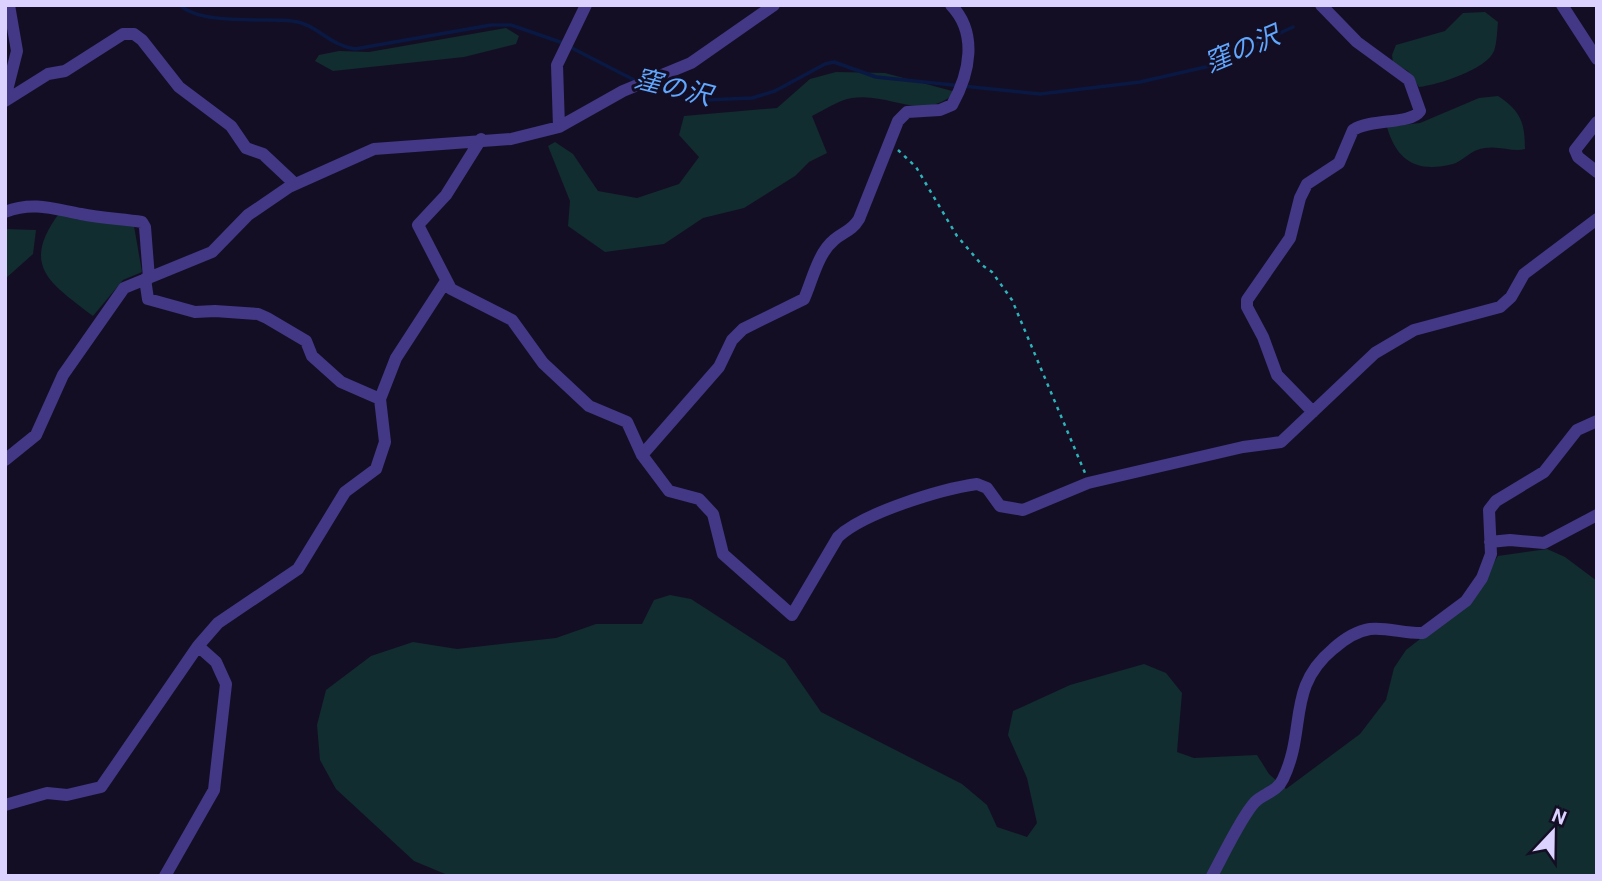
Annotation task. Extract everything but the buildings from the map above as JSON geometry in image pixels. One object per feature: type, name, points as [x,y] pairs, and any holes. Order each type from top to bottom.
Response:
[{"type":"street","points":[[5,100],[17,51],[14,20],[9,5]]},
{"type":"street","points":[[559,127],[555,73],[586,5]]},
{"type":"street","points":[[5,460],[36,435],[63,375],[124,288],[212,252],[248,215],[295,184],[374,149],[481,139],[511,139],[559,127],[623,91],[691,63],[774,5]]},
{"type":"street","points":[[642,456],[719,367],[732,340],[743,329],[804,299],[824,253],[834,240],[852,230],[859,219],[888,141],[906,112],[940,110],[952,105],[965,75],[969,31],[951,5]]},
{"type":"street","points":[[1313,412],[1277,375],[1263,337],[1247,307],[1247,300],[1290,238],[1307,184],[1339,163],[1353,130],[1371,122],[1411,119],[1420,111],[1409,80],[1357,42],[1321,5]]},
{"type":"street","points":[[1562,5],[1597,59]]},
{"type":"street","points":[[5,100],[48,74],[65,71],[123,34],[134,34],[142,40],[179,87],[231,126],[246,148],[263,154],[295,184]]},
{"type":"street","points":[[1597,122],[1575,150],[1578,157],[1597,172]]},
{"type":"street","points":[[481,139],[446,195],[418,225],[446,281],[460,295],[512,320],[543,363],[589,406],[627,422],[642,456],[669,491],[699,499],[713,514],[723,554],[792,615],[838,537],[848,526],[869,516],[977,484],[987,488],[1000,506],[1023,510],[1088,483],[1243,447],[1281,442],[1375,353],[1398,337],[1500,307],[1511,297],[1524,274],[1597,219]]},
{"type":"street","points":[[5,212],[22,206],[47,205],[79,214],[142,222],[145,227],[148,299],[195,312],[258,314],[306,341],[312,356],[341,382],[380,399]]},
{"type":"street","points":[[5,805],[47,793],[67,795],[101,787],[198,646],[218,623],[298,569],[345,492],[376,469],[385,442],[380,399],[401,349],[446,281]]},
{"type":"street","points":[[1212,876],[1255,802],[1275,790],[1283,780],[1295,743],[1301,694],[1308,675],[1327,653],[1352,636],[1370,629],[1415,634],[1431,629],[1466,601],[1489,565],[1489,510],[1496,501],[1544,472],[1577,430],[1597,421]]},
{"type":"street","points":[[1490,542],[1510,540],[1544,543],[1597,515]]},
{"type":"street","points":[[165,876],[214,790],[226,684],[216,662],[198,646]]},
{"type":"path","points":[[888,141],[916,167],[957,236],[982,265],[992,272],[1012,300],[1088,483]]},
{"type":"green space","points":[[1485,12],[1498,22],[1495,48],[1490,58],[1472,70],[1419,87],[1408,71],[1393,63],[1392,55],[1396,45],[1445,31],[1463,13]]},
{"type":"green space","points":[[506,28],[519,36],[516,44],[464,57],[333,71],[315,61],[319,55],[339,51],[369,52]]},
{"type":"green space","points":[[836,72],[885,73],[956,92],[943,101],[918,106],[866,97],[852,98],[812,116],[827,153],[809,162],[795,176],[744,208],[703,218],[664,244],[605,252],[568,226],[570,201],[548,146],[555,142],[573,154],[598,191],[637,198],[679,184],[699,157],[679,135],[684,116],[777,108],[810,79]]},
{"type":"green space","points":[[1498,96],[1512,107],[1520,118],[1525,149],[1484,148],[1453,164],[1429,167],[1411,162],[1391,139],[1387,127],[1420,123],[1479,98]]},
{"type":"green space","points":[[60,212],[134,226],[142,272],[123,280],[93,316],[53,282],[45,272],[41,260],[42,246]]},
{"type":"green space","points":[[5,229],[36,230],[33,254],[5,279]]},
{"type":"green space","points":[[1547,549],[1565,557],[1597,581],[1597,876],[450,876],[414,861],[336,789],[320,760],[317,725],[326,690],[371,656],[413,642],[457,649],[556,638],[596,624],[642,624],[654,600],[670,595],[691,599],[785,660],[821,712],[962,784],[987,805],[997,827],[1027,837],[1037,823],[1027,778],[1008,735],[1013,711],[1070,685],[1144,664],[1166,673],[1182,693],[1177,752],[1194,758],[1257,755],[1269,774],[1286,789],[1360,734],[1386,700],[1394,668],[1406,650],[1447,618],[1481,583],[1498,556]]},
{"type":"waterway","name":"窪の沢","points":[[180,5],[202,16],[300,23],[337,43],[355,49],[491,25],[511,25],[563,43]]},
{"type":"waterway","name":"窪の沢","points":[[648,86],[705,100],[752,98],[775,91],[825,64],[834,62],[876,77],[1040,94],[1140,82],[1210,66],[1293,27]]},
{"type":"waterway","name":"窪の沢","points":[[570,47],[638,82]]}]
